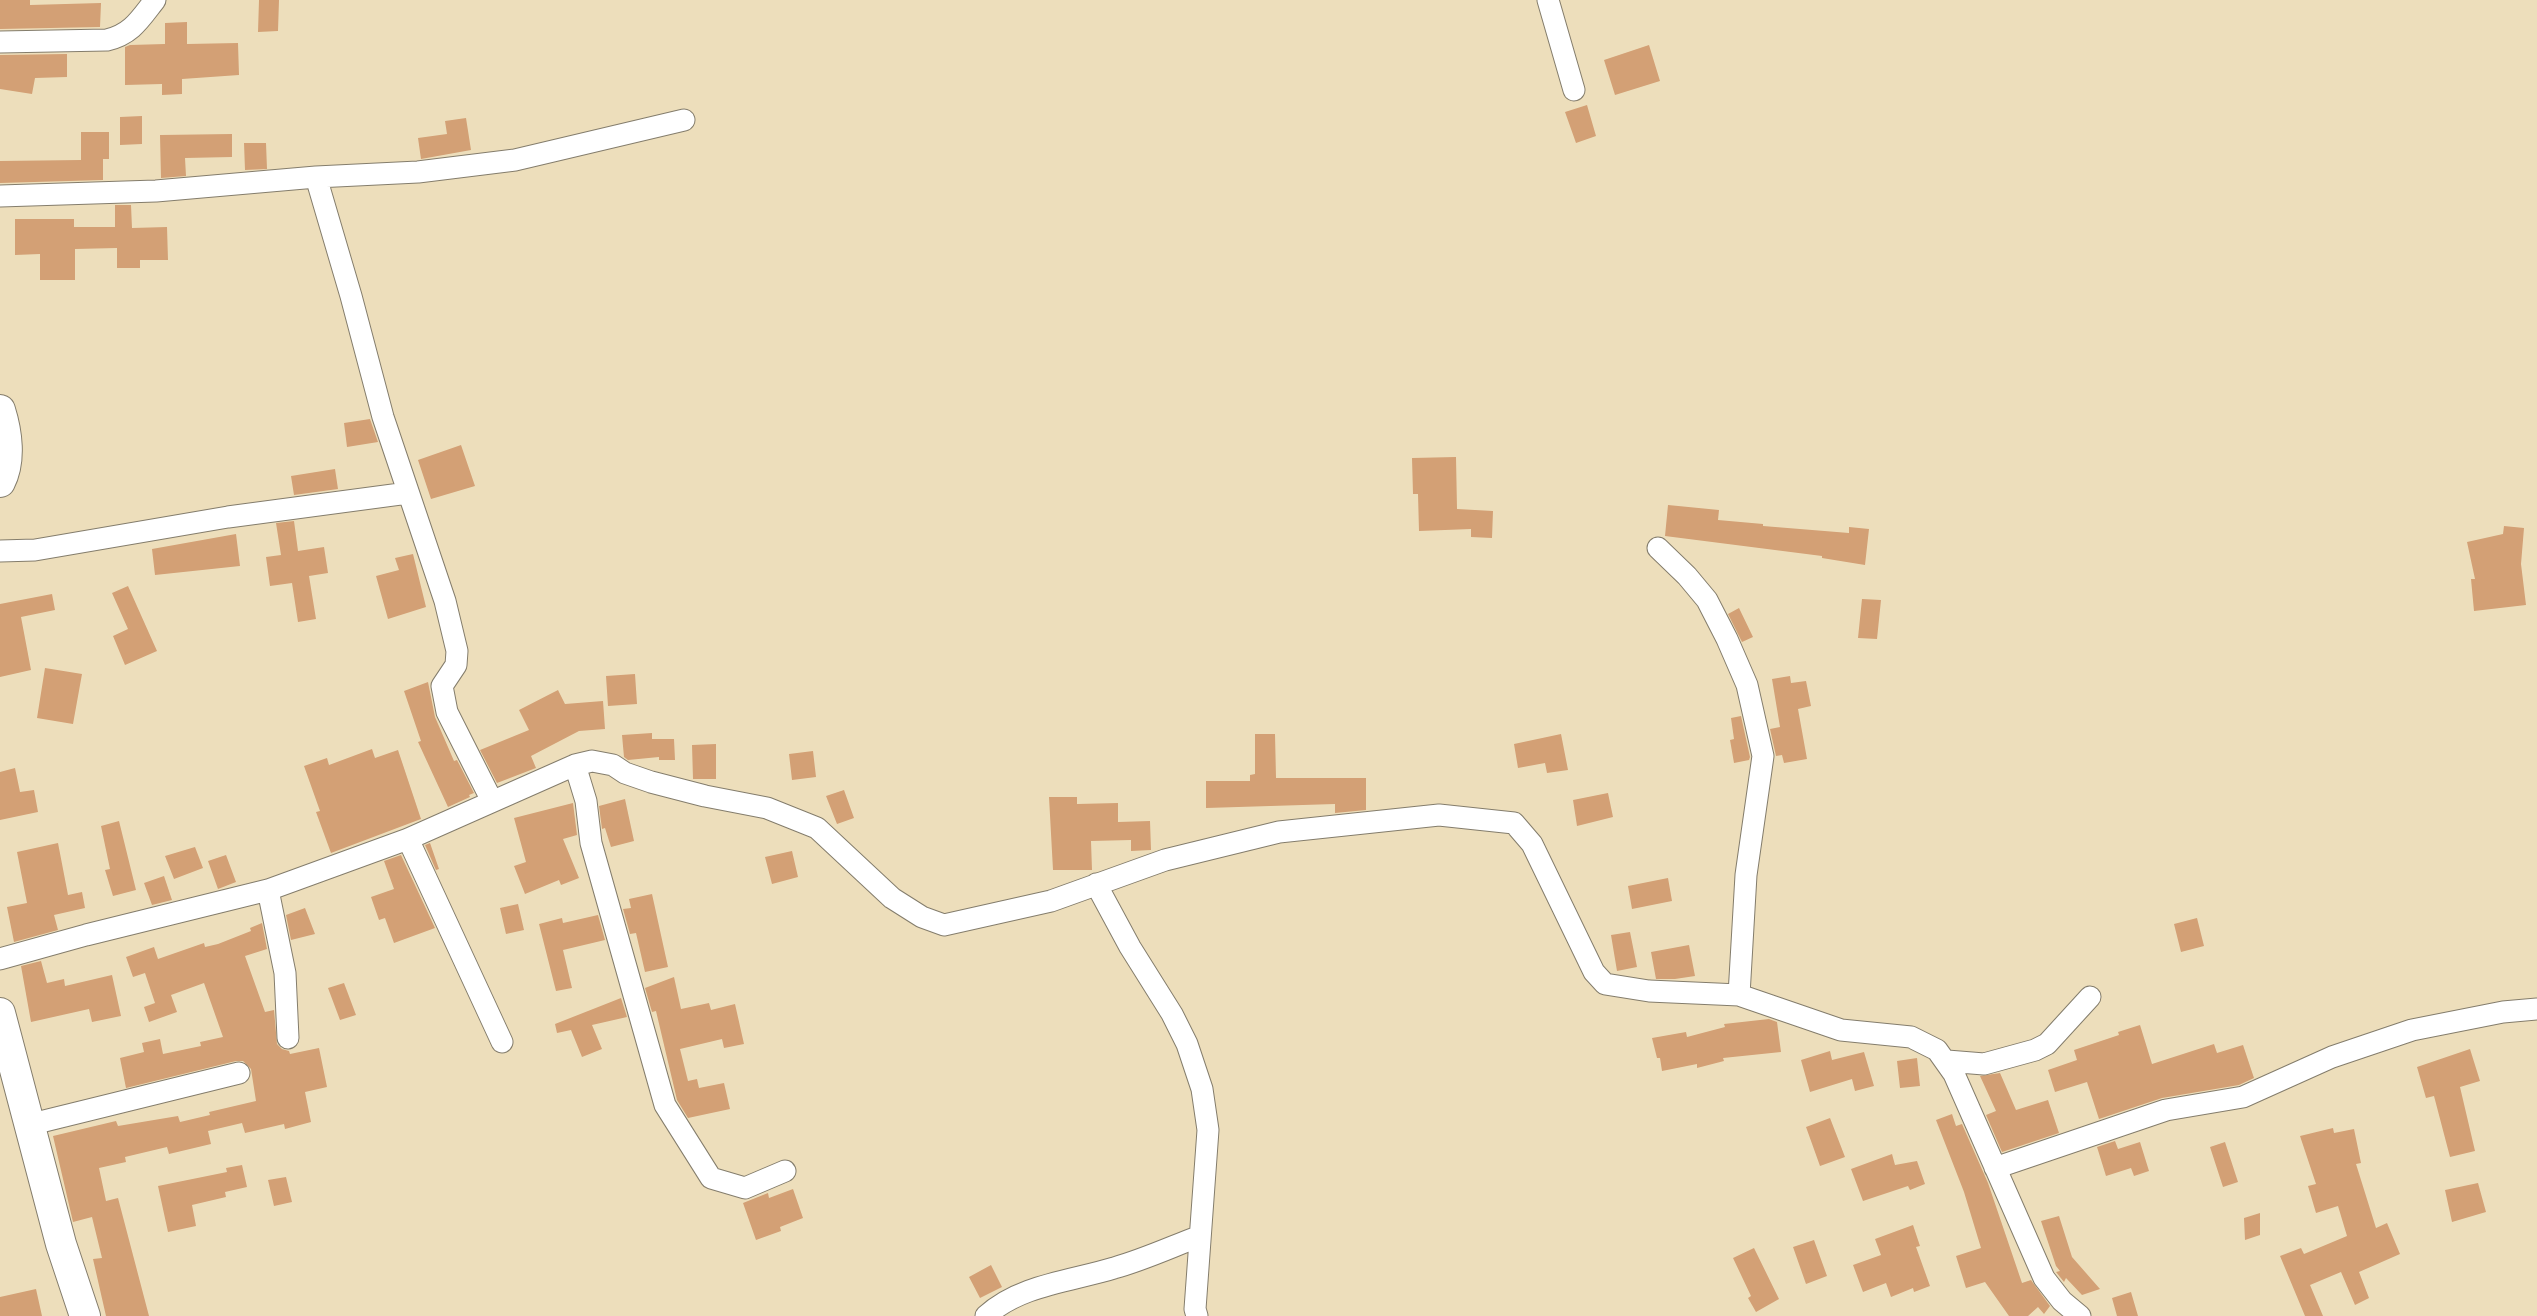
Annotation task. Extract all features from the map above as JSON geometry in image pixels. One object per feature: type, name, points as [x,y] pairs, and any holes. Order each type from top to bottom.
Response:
[{"type":"main road","points":[[0,410],[6,438],[5,473],[0,482]]},
{"type":"main road","points":[[0,1013],[61,1244],[85,1316]]},
{"type":"street","points":[[0,42],[108,40],[120,37],[127,33],[155,0]]},
{"type":"street","points":[[1548,0],[1574,90]]},
{"type":"street","points":[[0,196],[156,191],[316,177],[418,172],[515,160],[684,120]]},
{"type":"street","points":[[316,177],[383,417],[445,601],[457,651],[456,665],[442,686],[447,712],[492,801]]},
{"type":"street","points":[[0,551],[35,550],[228,517],[408,493]]},
{"type":"street","points":[[1658,548],[1687,576],[1707,600],[1727,639],[1748,685],[1763,756],[1746,875],[1738,995]]},
{"type":"street","points":[[0,958],[268,890],[408,838],[575,765],[592,761],[613,765],[625,773],[651,782],[705,796],[767,808],[817,828],[892,898],[922,917],[944,925],[1051,901],[1166,860],[1279,832],[1439,815],[1514,823],[1532,844],[1594,972],[1602,982],[1649,991],[1738,995],[1841,1030],[1911,1037],[1937,1050],[1947,1061],[1966,1099],[2044,1278],[2062,1301],[2080,1316]]},
{"type":"street","points":[[575,765],[586,801],[591,843],[665,1105],[711,1178],[745,1188],[785,1172]]},
{"type":"street","points":[[408,838],[502,1042]]},
{"type":"street","points":[[1096,884],[1130,947],[1172,1014],[1187,1044],[1202,1089],[1208,1130],[1195,1309],[1197,1316]]},
{"type":"street","points":[[268,890],[285,973],[288,1038]]},
{"type":"street","points":[[1947,1061],[1984,1064],[2035,1050],[2047,1044],[2090,997]]},
{"type":"street","points":[[1995,1168],[2166,1110],[2243,1097],[2332,1057],[2412,1030],[2503,1012],[2537,1010]]},
{"type":"street","points":[[28,1125],[239,1073]]},
{"type":"street","points":[[986,1316],[1006,1301],[1023,1293],[1117,1268],[1200,1236]]},
{"type":"building","points":[[0,0],[30,0],[30,5],[101,3],[100,27],[0,29]]},
{"type":"building","points":[[259,0],[279,0],[278,31],[258,32]]},
{"type":"building","points":[[187,22],[187,44],[238,43],[239,75],[182,79],[182,94],[162,95],[162,84],[125,85],[125,47],[165,44],[165,23]]},
{"type":"building","points":[[1649,45],[1660,81],[1615,95],[1604,60]]},
{"type":"building","points":[[67,54],[67,77],[35,78],[32,94],[0,89],[0,55]]},
{"type":"building","points":[[1587,105],[1596,136],[1576,143],[1565,112]]},
{"type":"building","points":[[142,116],[142,144],[120,145],[120,117]]},
{"type":"building","points":[[466,118],[471,150],[421,159],[418,138],[447,134],[445,121]]},
{"type":"building","points":[[81,132],[109,132],[109,159],[103,159],[103,180],[0,183],[0,161],[81,160]]},
{"type":"building","points":[[232,134],[232,157],[185,158],[186,176],[161,178],[160,135]]},
{"type":"building","points":[[244,143],[266,143],[267,169],[245,170]]},
{"type":"building","points":[[115,205],[131,205],[132,228],[167,227],[168,260],[140,260],[140,268],[117,268],[117,248],[75,249],[75,280],[40,280],[40,254],[15,255],[15,219],[74,219],[74,227],[115,227]]},
{"type":"building","points":[[370,419],[378,442],[347,447],[344,423]]},
{"type":"building","points":[[461,445],[475,486],[431,499],[418,460]]},
{"type":"building","points":[[1456,457],[1457,509],[1493,511],[1492,538],[1471,537],[1471,529],[1419,531],[1418,494],[1413,494],[1412,458]]},
{"type":"building","points":[[335,469],[338,489],[294,495],[291,476]]},
{"type":"building","points":[[1668,505],[1719,510],[1718,520],[1763,524],[1763,526],[1849,533],[1849,527],[1869,529],[1865,565],[1822,558],[1822,556],[1665,536]]},
{"type":"building","points":[[294,521],[298,551],[324,547],[328,573],[309,576],[316,619],[298,622],[292,583],[270,586],[266,557],[281,555],[276,523]]},
{"type":"building","points":[[2504,526],[2524,528],[2521,564],[2526,605],[2474,611],[2471,579],[2475,579],[2467,542],[2503,534]]},
{"type":"building","points":[[236,534],[240,566],[155,575],[152,549]]},
{"type":"building","points":[[413,554],[426,607],[388,619],[376,576],[399,570],[395,558]]},
{"type":"building","points":[[128,586],[157,651],[125,665],[113,636],[128,629],[112,593]]},
{"type":"building","points":[[52,594],[55,610],[21,617],[31,670],[0,677],[0,604]]},
{"type":"building","points":[[1862,599],[1881,600],[1877,639],[1858,638]]},
{"type":"building","points":[[1739,608],[1753,637],[1742,642],[1728,614]]},
{"type":"building","points":[[45,668],[82,674],[73,724],[37,718]]},
{"type":"building","points":[[635,674],[637,704],[608,706],[606,676]]},
{"type":"building","points":[[1790,676],[1791,683],[1806,681],[1811,706],[1798,709],[1807,759],[1784,763],[1782,755],[1776,756],[1770,729],[1780,727],[1772,679]]},
{"type":"building","points":[[428,682],[435,717],[454,761],[457,760],[474,793],[448,807],[418,742],[421,741],[404,691]]},
{"type":"building","points":[[558,690],[565,704],[603,701],[605,729],[579,731],[531,756],[536,768],[497,783],[480,750],[529,730],[519,710]]},
{"type":"building","points":[[1741,716],[1750,757],[1749,760],[1734,763],[1730,740],[1734,739],[1731,718]]},
{"type":"building","points":[[652,733],[652,739],[674,739],[675,760],[659,760],[659,757],[628,760],[624,757],[622,735]]},
{"type":"building","points":[[1255,734],[1275,734],[1276,778],[1366,778],[1366,810],[1335,813],[1335,804],[1206,808],[1206,781],[1250,781],[1250,775],[1255,774]]},
{"type":"building","points":[[1561,734],[1568,770],[1547,773],[1545,763],[1518,768],[1514,744]]},
{"type":"building","points":[[716,744],[716,779],[693,779],[692,745]]},
{"type":"building","points":[[372,749],[375,758],[398,750],[421,819],[331,853],[316,812],[320,811],[304,766],[327,758],[329,765]]},
{"type":"building","points":[[813,751],[816,777],[792,780],[789,754]]},
{"type":"building","points":[[15,768],[20,792],[34,790],[38,812],[0,820],[0,772]]},
{"type":"building","points":[[844,790],[854,818],[837,824],[826,796]]},
{"type":"building","points":[[1608,793],[1613,817],[1577,826],[1573,800]]},
{"type":"building","points":[[1049,797],[1077,797],[1077,804],[1118,803],[1118,822],[1150,821],[1151,850],[1131,851],[1131,840],[1091,841],[1092,870],[1053,870]]},
{"type":"building","points":[[625,799],[634,841],[611,847],[605,828],[602,829],[599,806]]},
{"type":"building","points":[[573,803],[577,835],[563,839],[579,878],[561,885],[559,880],[525,894],[514,866],[526,862],[514,818]]},
{"type":"building","points":[[119,821],[136,890],[113,896],[105,870],[110,869],[101,826]]},
{"type":"building","points":[[58,843],[68,895],[82,892],[85,908],[54,915],[58,930],[14,942],[7,907],[27,903],[17,852]]},
{"type":"building","points":[[430,843],[439,869],[436,870],[425,845]]},
{"type":"building","points":[[195,847],[203,868],[174,879],[165,856]]},
{"type":"building","points":[[792,851],[798,877],[772,884],[765,857]]},
{"type":"building","points":[[226,855],[236,882],[218,889],[208,861]]},
{"type":"building","points":[[401,855],[435,928],[394,943],[385,918],[379,920],[371,897],[394,889],[384,861]]},
{"type":"building","points":[[164,876],[172,900],[152,905],[144,883]]},
{"type":"building","points":[[1668,878],[1672,901],[1632,909],[1628,886]]},
{"type":"building","points":[[652,894],[668,967],[645,972],[636,933],[630,934],[623,909],[631,908],[629,899]]},
{"type":"building","points":[[518,904],[524,930],[506,934],[500,908]]},
{"type":"building","points":[[305,908],[315,934],[291,940],[286,915]]},
{"type":"building","points":[[598,915],[605,940],[563,950],[572,988],[556,991],[539,924],[562,918],[563,923]]},
{"type":"building","points":[[2197,918],[2204,946],[2181,952],[2174,924]]},
{"type":"building","points":[[262,923],[267,949],[245,956],[265,1012],[274,1010],[277,1044],[290,1054],[319,1048],[327,1087],[305,1092],[311,1122],[285,1129],[284,1124],[245,1133],[242,1123],[208,1131],[211,1144],[169,1154],[167,1147],[125,1157],[126,1162],[99,1168],[106,1201],[118,1198],[149,1316],[106,1316],[93,1259],[102,1258],[92,1217],[73,1222],[53,1136],[116,1121],[118,1126],[178,1116],[180,1122],[210,1115],[209,1112],[256,1101],[251,1069],[243,1061],[126,1088],[120,1058],[144,1052],[142,1043],[160,1039],[163,1054],[201,1046],[200,1042],[223,1037],[204,983],[171,995],[177,1012],[149,1022],[144,1007],[155,1003],[145,973],[133,977],[126,957],[154,947],[158,959],[204,943],[205,947],[218,944],[251,931],[250,928]]},
{"type":"building","points":[[1630,932],[1637,967],[1617,971],[1611,935]]},
{"type":"building","points":[[1689,945],[1695,976],[1656,979],[1651,952]]},
{"type":"building","points":[[41,961],[47,983],[64,979],[65,986],[112,975],[121,1016],[92,1022],[89,1009],[31,1022],[21,966]]},
{"type":"building","points":[[674,977],[681,1009],[709,1003],[711,1010],[735,1004],[744,1044],[724,1048],[722,1039],[680,1049],[688,1081],[697,1079],[699,1088],[724,1083],[730,1109],[688,1118],[677,1100],[656,1011],[652,1012],[645,988]]},
{"type":"building","points":[[344,983],[356,1015],[340,1020],[328,988]]},
{"type":"building","points":[[621,998],[627,1017],[592,1025],[602,1049],[582,1057],[571,1030],[557,1033],[555,1024]]},
{"type":"building","points":[[1769,1019],[1777,1022],[1781,1052],[1723,1058],[1724,1061],[1697,1068],[1697,1064],[1662,1071],[1660,1058],[1657,1058],[1652,1038],[1686,1032],[1687,1037],[1725,1027],[1724,1024]]},
{"type":"building","points":[[2140,1025],[2152,1064],[2214,1044],[2217,1053],[2243,1045],[2254,1078],[2239,1085],[2162,1098],[2099,1119],[2087,1082],[2055,1092],[2048,1070],[2077,1060],[2074,1050],[2119,1035],[2118,1032]]},
{"type":"building","points":[[2470,1049],[2480,1081],[2460,1087],[2475,1151],[2450,1157],[2434,1096],[2426,1098],[2417,1067]]},
{"type":"building","points":[[1830,1051],[1832,1060],[1864,1052],[1874,1086],[1855,1091],[1852,1079],[1810,1092],[1801,1060]]},
{"type":"building","points":[[1917,1058],[1920,1086],[1900,1088],[1897,1061]]},
{"type":"building","points":[[2000,1073],[2016,1110],[2048,1100],[2059,1133],[2002,1152],[1986,1115],[1996,1111],[1980,1076]]},
{"type":"building","points":[[1952,1114],[1956,1126],[1962,1124],[1988,1183],[2022,1283],[2031,1280],[2050,1306],[2044,1314],[2038,1307],[2028,1316],[2009,1316],[1985,1282],[1966,1288],[1956,1256],[1981,1248],[1964,1192],[1936,1120]]},
{"type":"building","points":[[1830,1118],[1845,1157],[1820,1166],[1806,1127]]},
{"type":"building","points":[[2333,1128],[2334,1133],[2354,1129],[2361,1163],[2356,1164],[2376,1228],[2387,1223],[2400,1254],[2359,1272],[2369,1298],[2355,1305],[2341,1272],[2310,1285],[2323,1316],[2305,1316],[2280,1256],[2301,1248],[2304,1254],[2347,1236],[2338,1206],[2316,1213],[2308,1186],[2316,1184],[2300,1136]]},
{"type":"building","points":[[2115,1141],[2118,1149],[2140,1142],[2149,1171],[2134,1176],[2131,1168],[2106,1176],[2097,1147]]},
{"type":"building","points":[[2225,1142],[2238,1182],[2223,1187],[2210,1147]]},
{"type":"building","points":[[1892,1154],[1895,1165],[1917,1161],[1925,1184],[1910,1190],[1908,1186],[1863,1201],[1851,1169]]},
{"type":"building","points":[[242,1165],[247,1187],[225,1192],[226,1197],[192,1205],[196,1226],[168,1232],[158,1186],[227,1172],[226,1168]]},
{"type":"building","points":[[286,1177],[292,1202],[274,1206],[268,1180]]},
{"type":"building","points":[[2478,1183],[2486,1212],[2452,1222],[2445,1190]]},
{"type":"building","points":[[793,1189],[803,1218],[780,1227],[781,1231],[756,1240],[743,1203],[768,1193],[769,1198]]},
{"type":"building","points":[[2260,1213],[2260,1235],[2245,1240],[2244,1218]]},
{"type":"building","points":[[2059,1216],[2072,1257],[2100,1289],[2082,1295],[2066,1278],[2064,1282],[2056,1272],[2060,1271],[2056,1266],[2041,1221]]},
{"type":"building","points":[[1913,1225],[1920,1246],[1916,1247],[1930,1286],[1914,1292],[1913,1288],[1891,1297],[1886,1283],[1863,1292],[1853,1265],[1881,1255],[1875,1239]]},
{"type":"building","points":[[1814,1240],[1827,1276],[1806,1284],[1793,1247]]},
{"type":"building","points":[[1754,1248],[1779,1299],[1756,1312],[1748,1298],[1751,1296],[1733,1258]]},
{"type":"building","points":[[991,1265],[1002,1287],[980,1298],[969,1277]]},
{"type":"building","points":[[36,1289],[42,1316],[0,1316],[0,1297]]},
{"type":"building","points":[[2131,1292],[2138,1316],[2117,1316],[2112,1298]]}]
